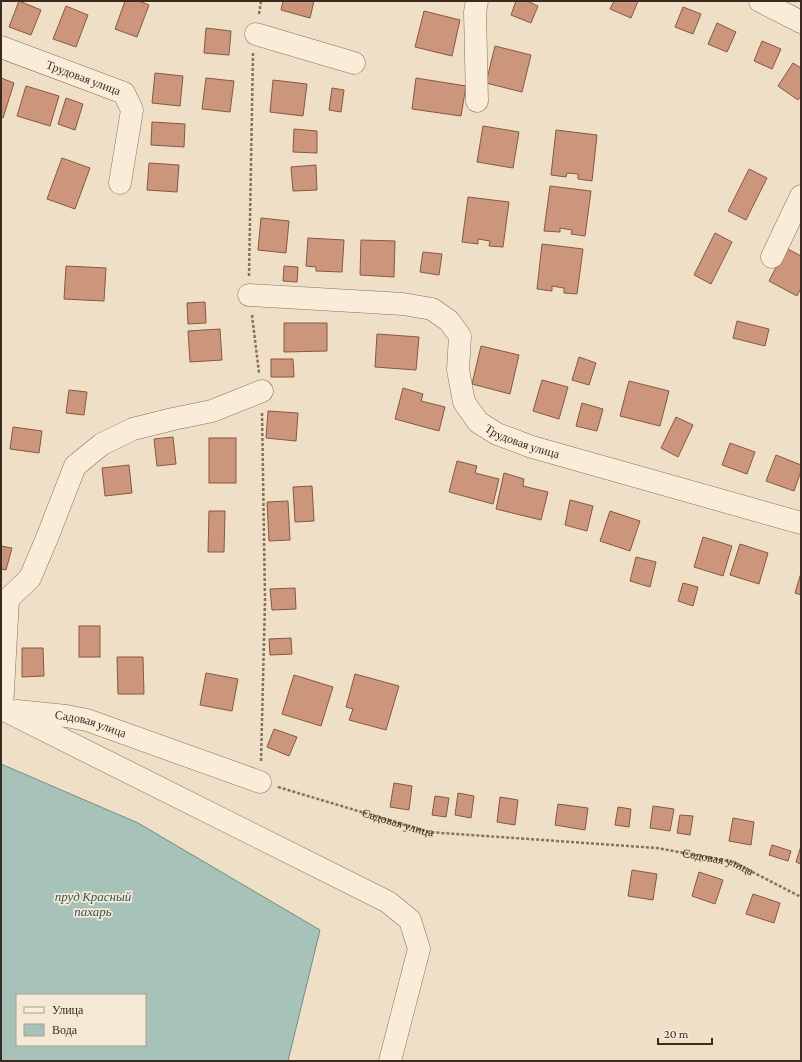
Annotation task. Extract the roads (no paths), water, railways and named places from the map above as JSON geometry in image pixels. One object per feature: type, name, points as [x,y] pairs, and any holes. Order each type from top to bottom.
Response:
[{"type":"street","points":[[477,1],[475,12],[477,101]]},
{"type":"street","points":[[760,1],[801,22]]},
{"type":"street","points":[[256,34],[354,63]]},
{"type":"street","name":"Трудовая улица","points":[[1,47],[124,93],[132,110],[120,183]]},
{"type":"street","points":[[772,258],[801,196]]},
{"type":"street","name":"Трудовая улица","points":[[249,295],[402,304],[432,309],[449,321],[460,336],[458,370],[464,402],[478,422],[497,434],[532,447],[801,523]]},
{"type":"street","points":[[262,391],[212,411],[174,418],[133,429],[102,444],[75,466],[30,578],[5,598],[2,709],[388,902],[410,920],[419,949],[390,1061]]},
{"type":"street","name":"Садовая улица","points":[[2,709],[66,716],[87,720],[260,782]]},
{"type":"water","name":"пруд Красный пахарь","points":[[1,764],[138,823],[320,930],[288,1061],[1,1061]]}]
